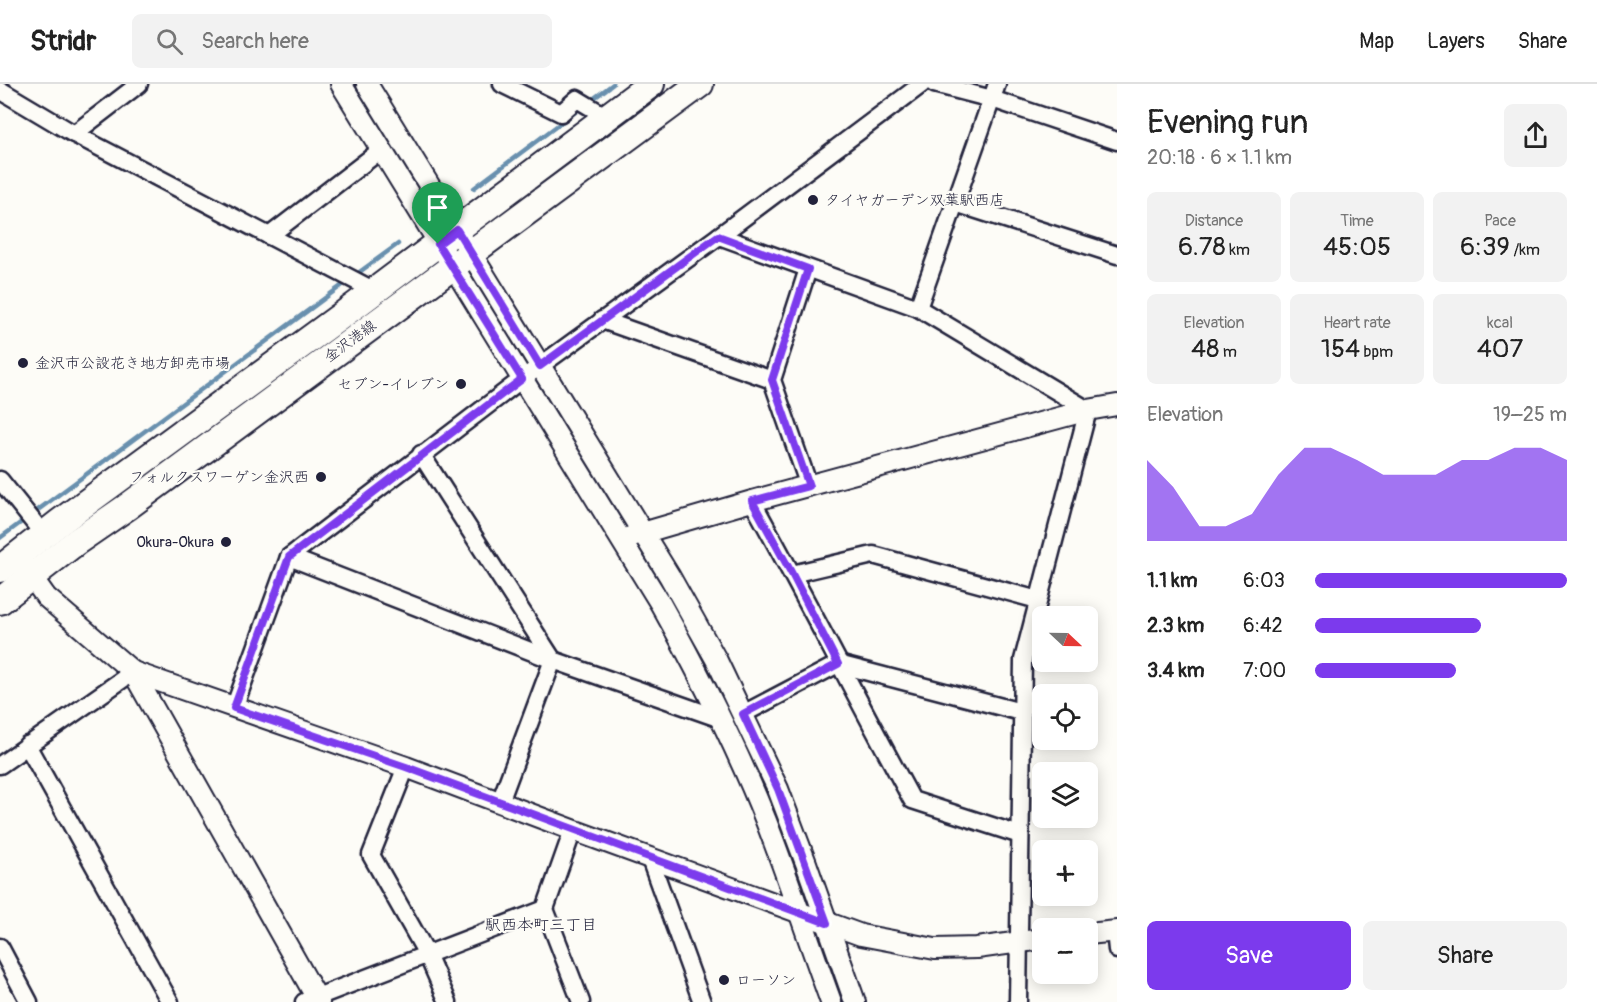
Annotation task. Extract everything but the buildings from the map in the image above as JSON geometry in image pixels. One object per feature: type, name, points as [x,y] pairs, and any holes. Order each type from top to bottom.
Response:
[{"type":"main road","name":"金沢港線","points":[[8,563],[34,524],[360,283],[448,237],[594,108],[651,84]]},
{"type":"main road","name":"金沢港線","points":[[0,600],[700,84]]},
{"type":"street","points":[[74,134],[139,84]]},
{"type":"street","points":[[341,84],[381,150],[448,237]]},
{"type":"street","points":[[367,84],[462,260],[522,379],[660,603],[697,670],[766,822],[831,1002]]},
{"type":"street","points":[[502,84],[561,113],[578,99],[594,108]]},
{"type":"street","points":[[234,708],[289,557],[421,454],[922,84]]},
{"type":"street","points":[[934,84],[994,91],[1117,141]]},
{"type":"street","points":[[0,90],[74,134],[360,283]]},
{"type":"street","points":[[918,308],[994,91]]},
{"type":"street","points":[[269,236],[381,150]]},
{"type":"street","points":[[955,203],[1117,255]]},
{"type":"street","points":[[718,236],[918,308],[1088,410]]},
{"type":"street","points":[[462,260],[540,366],[670,577],[717,661],[778,789],[855,1002]]},
{"type":"street","points":[[808,269],[772,380],[809,486]]},
{"type":"street","points":[[602,320],[772,380]]},
{"type":"street","points":[[621,540],[752,501],[1088,410],[1117,405]]},
{"type":"street","points":[[1018,1002],[1023,660],[1088,410]]},
{"type":"street","points":[[421,454],[553,660]]},
{"type":"street","points":[[0,480],[34,524]]},
{"type":"street","points":[[752,501],[912,800],[1020,835]]},
{"type":"street","points":[[792,574],[873,555],[1038,600]]},
{"type":"street","points":[[289,557],[553,660],[721,719]]},
{"type":"street","points":[[8,563],[32,576],[46,597],[133,672],[313,1000],[545,909]]},
{"type":"street","points":[[500,802],[553,660]]},
{"type":"street","points":[[743,714],[838,664],[1021,712]]},
{"type":"street","points":[[133,672],[406,767],[861,935],[935,949],[977,948],[1032,940]]},
{"type":"street","points":[[0,765],[133,672]]},
{"type":"street","points":[[27,745],[170,1002]]},
{"type":"street","points":[[406,767],[371,855],[427,954],[448,1002]]},
{"type":"street","points":[[573,830],[545,909],[581,1002]]},
{"type":"street","points":[[650,859],[702,1002]]},
{"type":"street","points":[[1098,935],[1116,937]]},
{"type":"street","points":[[0,946],[29,1002]]},
{"type":"waterway","points":[[589,102],[613,84]]},
{"type":"waterway","points":[[474,188],[582,107]]},
{"type":"waterway","points":[[354,276],[398,244]]},
{"type":"waterway","points":[[0,538],[348,281]]},
{"type":"place","name":"タイヤガーデン双葉駅西店","points":[[813,200]]},
{"type":"place","name":"金沢市公設花き地方卸売市場","points":[[23,363]]},
{"type":"place","name":"セブン-イレブン","points":[[461,384]]},
{"type":"place","name":"フォルクスワーゲン金沢西","points":[[321,477]]},
{"type":"place","name":"Okura-Okura","points":[[226,542]]},
{"type":"place","name":"ローソン","points":[[724,980]]},
{"type":"district","name":"駅西本町三丁目","points":[[541,924]]},
{"type":"route","points":[[457,230],[540,366],[718,236],[808,269],[772,380],[809,486],[752,501],[838,664],[743,714],[778,789],[827,923],[406,767],[234,708],[289,557],[522,379],[438,244],[457,230]]}]
